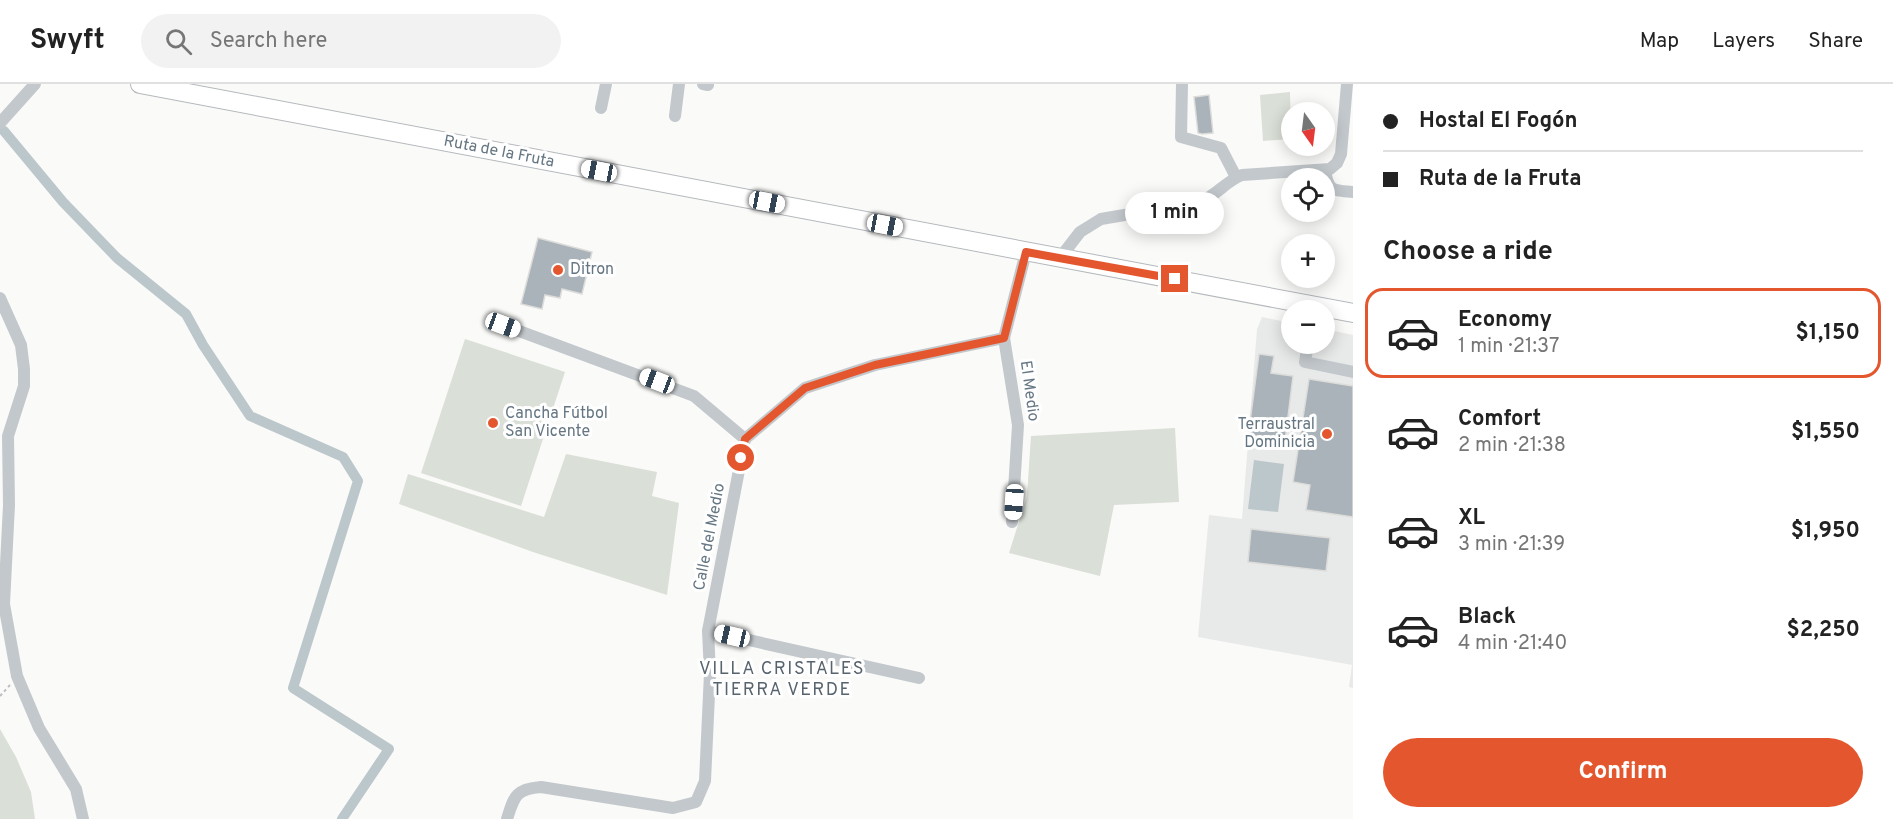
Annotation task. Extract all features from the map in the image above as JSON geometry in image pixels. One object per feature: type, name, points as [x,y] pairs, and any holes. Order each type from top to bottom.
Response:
[{"type":"highway","name":"Ruta de la Fruta","points":[[140,84],[1281,302]]},
{"type":"highway","name":"Ruta de la Fruta","points":[[1335,311],[1353,313]]},
{"type":"street","points":[[0,123],[35,84]]},
{"type":"street","points":[[602,108],[606,84]]},
{"type":"street","points":[[675,116],[679,84]]},
{"type":"street","points":[[1182,84],[1181,137],[1221,148],[1236,177]]},
{"type":"street","points":[[1330,168],[1337,164],[1341,154],[1347,84]]},
{"type":"street","points":[[1060,258],[1080,232],[1094,222],[1109,216],[1200,202],[1215,195],[1236,177],[1248,174],[1281,173]]},
{"type":"street","points":[[1335,190],[1353,192]]},
{"type":"street","points":[[503,325],[694,396],[745,439],[805,388],[875,365],[1004,338],[1026,252]]},
{"type":"street","points":[[0,298],[21,345],[24,369],[24,387],[8,436],[9,505],[4,604],[17,676],[39,728],[76,789],[83,819]]},
{"type":"street","name":"El Medio","points":[[1004,338],[1018,425],[1012,522]]},
{"type":"street","points":[[1306,354],[1305,362],[1353,372]]},
{"type":"street","name":"Calle del Medio","points":[[507,819],[513,800],[519,792],[530,788],[673,807],[696,802],[705,781],[710,673],[708,631],[745,439]]},
{"type":"street","points":[[708,631],[919,678]]},
{"type":"shaded area","points":[[1290,92],[1290,102],[1281,102],[1281,140],[1263,141],[1260,95]]},
{"type":"shaded area","points":[[1262,317],[1281,321],[1281,354],[1335,354],[1335,331],[1353,335],[1353,688],[1349,687],[1352,665],[1198,637],[1209,515],[1242,519],[1257,329]]},
{"type":"shaded area","name":"Cancha Fútbol San Vicente","points":[[465,339],[565,372],[521,506],[421,473]]},
{"type":"shaded area","points":[[1175,428],[1179,502],[1114,505],[1100,576],[1009,553],[1027,496],[1031,436]]},
{"type":"shaded area","points":[[566,454],[657,472],[652,496],[679,503],[667,595],[533,552],[399,504],[408,474],[544,517]]},
{"type":"shaded area","points":[[1254,460],[1284,464],[1278,512],[1248,509]]},
{"type":"shaded area","points":[[0,729],[16,757],[31,792],[35,819],[0,819]]},
{"type":"building","points":[[1209,95],[1213,133],[1202,134],[1198,133],[1194,97]]},
{"type":"building","name":"Ditron","points":[[538,238],[592,252],[582,294],[562,289],[560,298],[545,295],[542,309],[521,304]]},
{"type":"building","points":[[1259,354],[1274,356],[1271,373],[1293,376],[1285,441],[1248,437]]},
{"type":"building","name":"Terraustral Dominicia","points":[[1309,379],[1353,386],[1353,517],[1306,510],[1310,485],[1293,482]]},
{"type":"building","points":[[1251,529],[1330,538],[1326,571],[1248,562]]},
{"type":"waterway","points":[[4,131],[63,202],[117,258],[186,314],[203,345],[250,416],[343,457],[358,481],[293,688],[389,749],[342,819]]},
{"type":"place","name":"Ditron","points":[[558,270]]},
{"type":"place","name":"Cancha Fútbol San Vicente","points":[[493,423]]},
{"type":"place","name":"Terraustral Dominicia","points":[[1327,434]]},
{"type":"district","name":"VILLA CRISTALES TIERRA VERDE","points":[[782,679]]},
{"type":"route","points":[[741,458],[745,439],[805,388],[875,365],[1004,338],[1026,252],[1175,279]]}]
